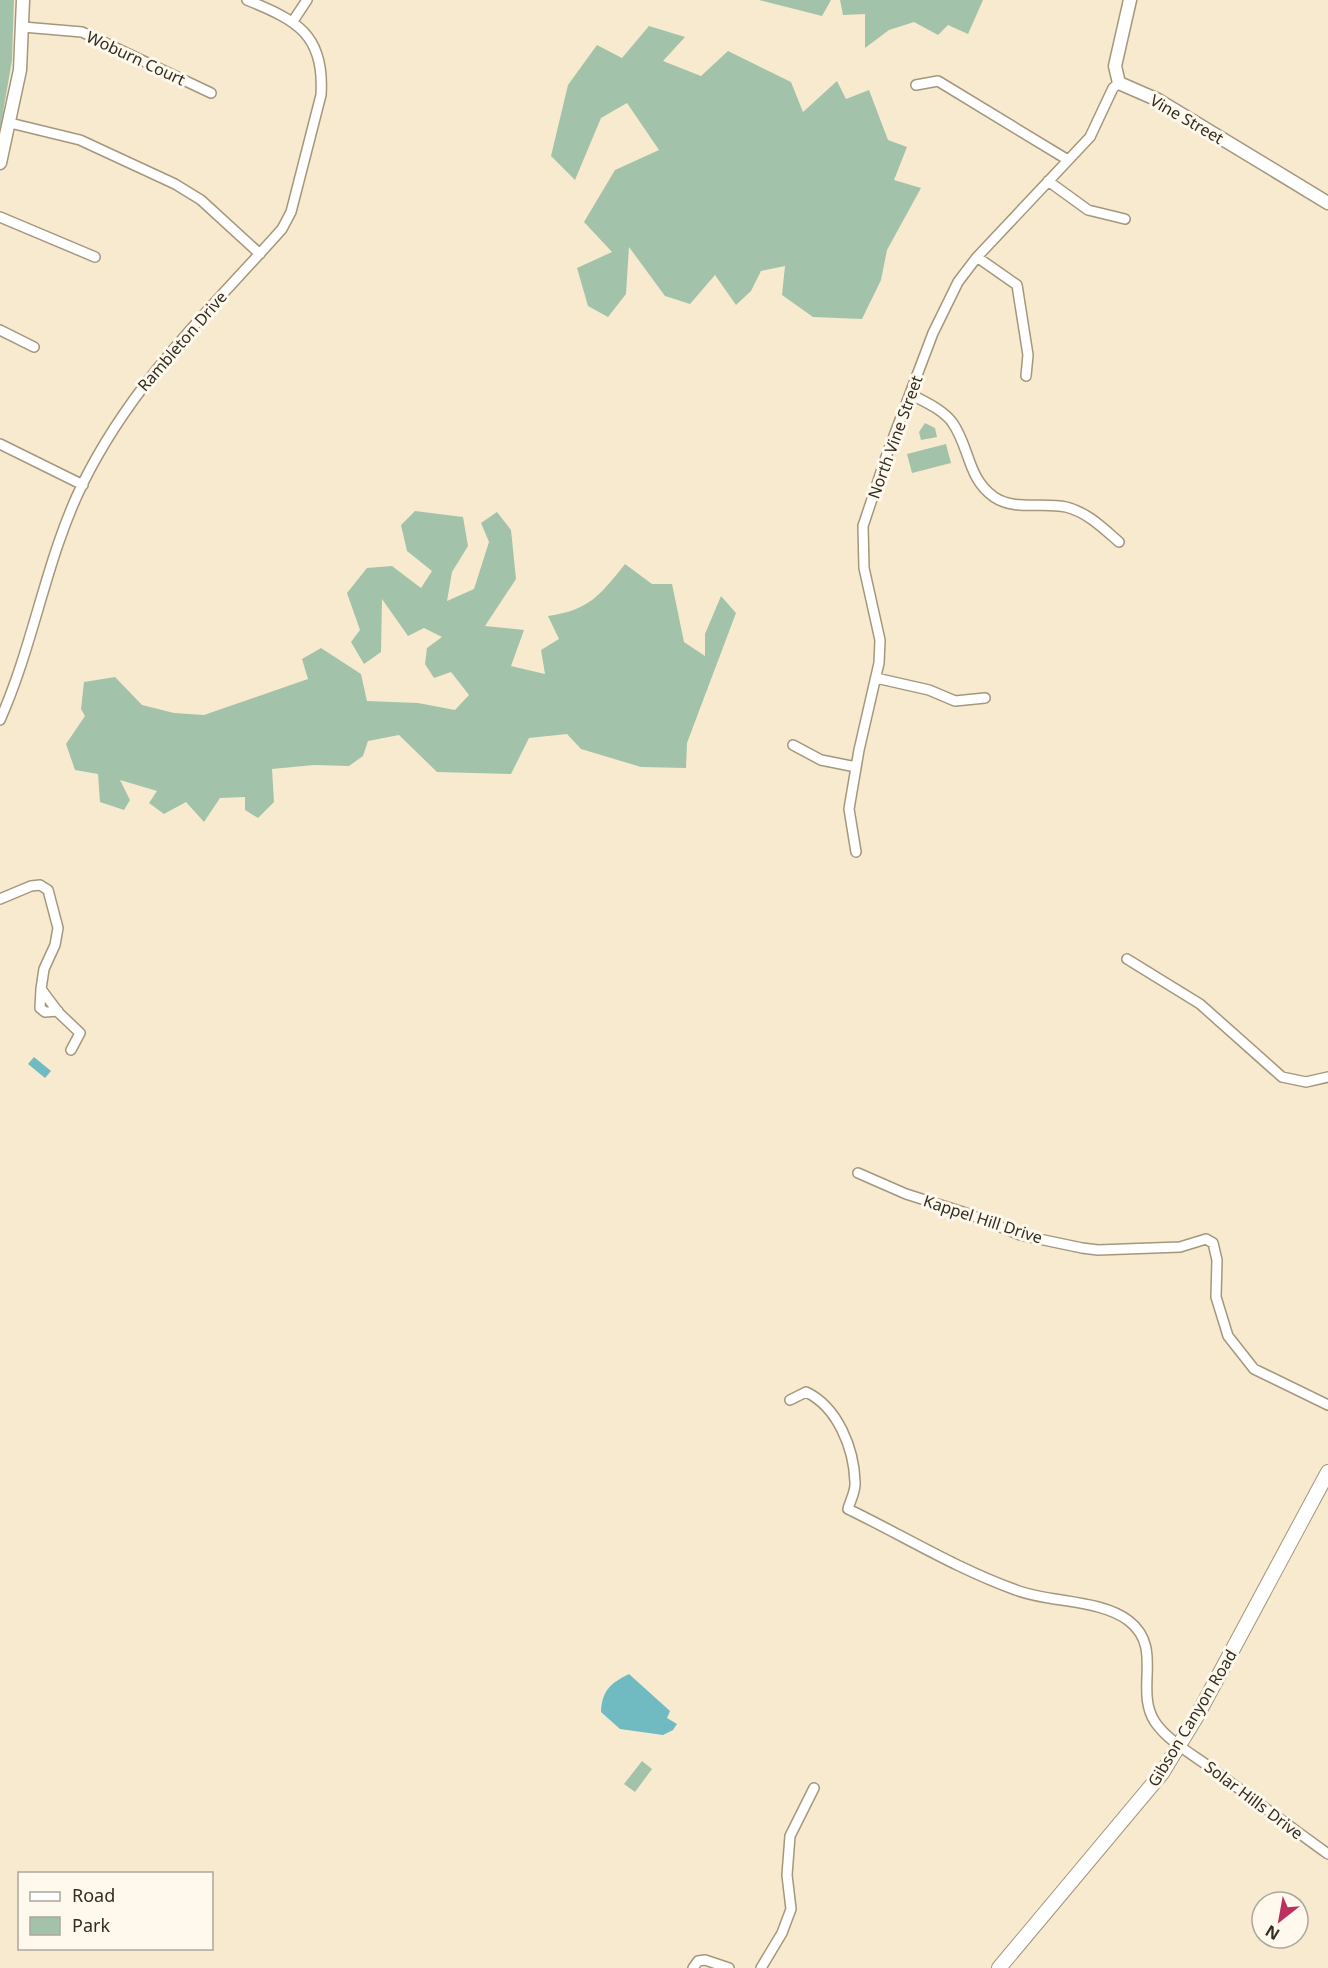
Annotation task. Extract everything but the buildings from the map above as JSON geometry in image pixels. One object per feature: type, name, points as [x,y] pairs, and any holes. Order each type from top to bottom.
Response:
[{"type":"main road","name":"Gibson Canyon Road","points":[[999,1968],[1151,1788],[1179,1745],[1328,1472]]},
{"type":"street","points":[[0,163],[20,70],[23,0]]},
{"type":"street","name":"Rambleton Drive","points":[[0,720],[67,520],[106,439],[144,383],[282,229],[291,212],[321,94],[322,75],[317,53],[306,34],[293,21],[247,0]]},
{"type":"street","points":[[293,21],[308,0]]},
{"type":"street","points":[[1119,82],[1115,77],[1115,66],[1130,0]]},
{"type":"street","name":"Woburn Court","points":[[23,27],[82,32],[211,93]]},
{"type":"street","points":[[916,85],[938,81],[1068,160]]},
{"type":"street","name":"North Vine Street","points":[[856,852],[849,809],[876,678],[880,640],[864,568],[863,526],[944,306],[977,257],[1090,137],[1113,88],[1119,82]]},
{"type":"street","name":"Vine Street","points":[[1119,82],[1158,100],[1328,203]]},
{"type":"street","points":[[10,123],[80,140],[175,184],[201,200],[260,254]]},
{"type":"street","points":[[1048,181],[1088,210],[1125,219]]},
{"type":"street","points":[[0,217],[95,257]]},
{"type":"street","points":[[977,257],[1017,285],[1029,355],[1026,376]]},
{"type":"street","points":[[0,330],[34,347]]},
{"type":"street","points":[[910,394],[932,405],[952,422],[962,440],[974,477],[993,496],[1005,503],[1067,507],[1094,520],[1119,542]]},
{"type":"street","points":[[0,444],[82,485]]},
{"type":"street","points":[[876,678],[929,690],[955,701],[986,698]]},
{"type":"street","points":[[793,745],[830,763],[856,767]]},
{"type":"street","points":[[0,899],[31,886],[40,885],[48,890],[58,928],[55,945],[44,969],[41,988],[58,1011],[80,1033],[71,1050]]},
{"type":"street","points":[[1127,959],[1200,1004],[1282,1077],[1306,1082],[1328,1077]]},
{"type":"street","name":"Kappel Hill Drive","points":[[858,1173],[906,1194],[966,1213],[1020,1235],[1082,1248],[1098,1250],[1180,1247],[1206,1239],[1213,1244],[1217,1260],[1216,1297],[1228,1336],[1254,1369],[1328,1406]]},
{"type":"street","name":"Solar Hills Drive","points":[[790,1401],[806,1392],[817,1397],[829,1409],[844,1435],[855,1484],[848,1509],[976,1575],[1045,1599],[1101,1608],[1130,1621],[1138,1631],[1149,1656],[1146,1692],[1149,1710],[1156,1724],[1179,1745],[1328,1854]]},
{"type":"street","points":[[761,1968],[782,1933],[791,1909],[787,1875],[790,1836],[814,1788]]},
{"type":"street","points":[[693,1968],[698,1961],[705,1960],[729,1968]]},
{"type":"green space","points":[[0,0],[14,0],[12,60],[0,130]]},
{"type":"green space","points":[[759,0],[831,0],[822,16]]},
{"type":"green space","points":[[840,0],[983,0],[968,34],[948,25],[938,35],[914,22],[889,30],[865,48],[865,14],[843,15]]},
{"type":"green space","points":[[649,26],[685,37],[663,61],[701,76],[728,51],[791,82],[803,112],[837,81],[846,99],[869,90],[888,140],[907,147],[894,180],[921,188],[887,250],[881,280],[862,319],[813,317],[782,295],[785,266],[761,271],[751,291],[736,305],[715,275],[690,304],[665,296],[629,247],[626,294],[608,317],[588,306],[577,268],[612,252],[584,222],[615,170],[659,150],[627,103],[601,118],[575,180],[551,156],[568,85],[597,45],[622,58]]},
{"type":"green space","points":[[925,423],[935,428],[937,437],[921,440],[919,432]]},
{"type":"green space","points":[[946,444],[951,463],[912,473],[907,454]]},
{"type":"green space","points":[[415,511],[463,517],[468,546],[452,572],[447,601],[474,589],[489,542],[481,523],[497,512],[511,530],[516,579],[485,626],[524,630],[511,666],[545,674],[541,650],[559,639],[548,616],[574,610],[593,599],[625,564],[652,584],[672,584],[684,642],[705,656],[705,634],[721,596],[736,613],[687,743],[686,768],[641,767],[581,749],[567,734],[529,738],[511,774],[437,772],[399,735],[368,741],[363,756],[349,766],[314,765],[272,769],[274,802],[258,818],[245,810],[245,797],[220,798],[204,822],[186,802],[164,814],[149,803],[157,791],[120,780],[130,800],[124,810],[100,802],[98,774],[75,770],[66,744],[85,716],[81,709],[84,682],[115,677],[142,705],[174,713],[204,715],[308,679],[302,659],[321,648],[361,674],[367,701],[418,703],[455,710],[469,695],[451,672],[434,678],[425,664],[427,648],[442,637],[424,628],[408,636],[382,599],[381,652],[364,664],[351,642],[360,630],[347,593],[367,568],[392,566],[421,588],[432,571],[407,551],[401,525]]},
{"type":"green space","points":[[642,1761],[652,1769],[635,1792],[624,1784]]},
{"type":"water","points":[[34,1057],[51,1071],[45,1078],[28,1064]]},
{"type":"water","points":[[629,1674],[670,1711],[667,1718],[677,1724],[673,1730],[663,1735],[620,1729],[601,1712],[603,1698],[609,1688]]}]
